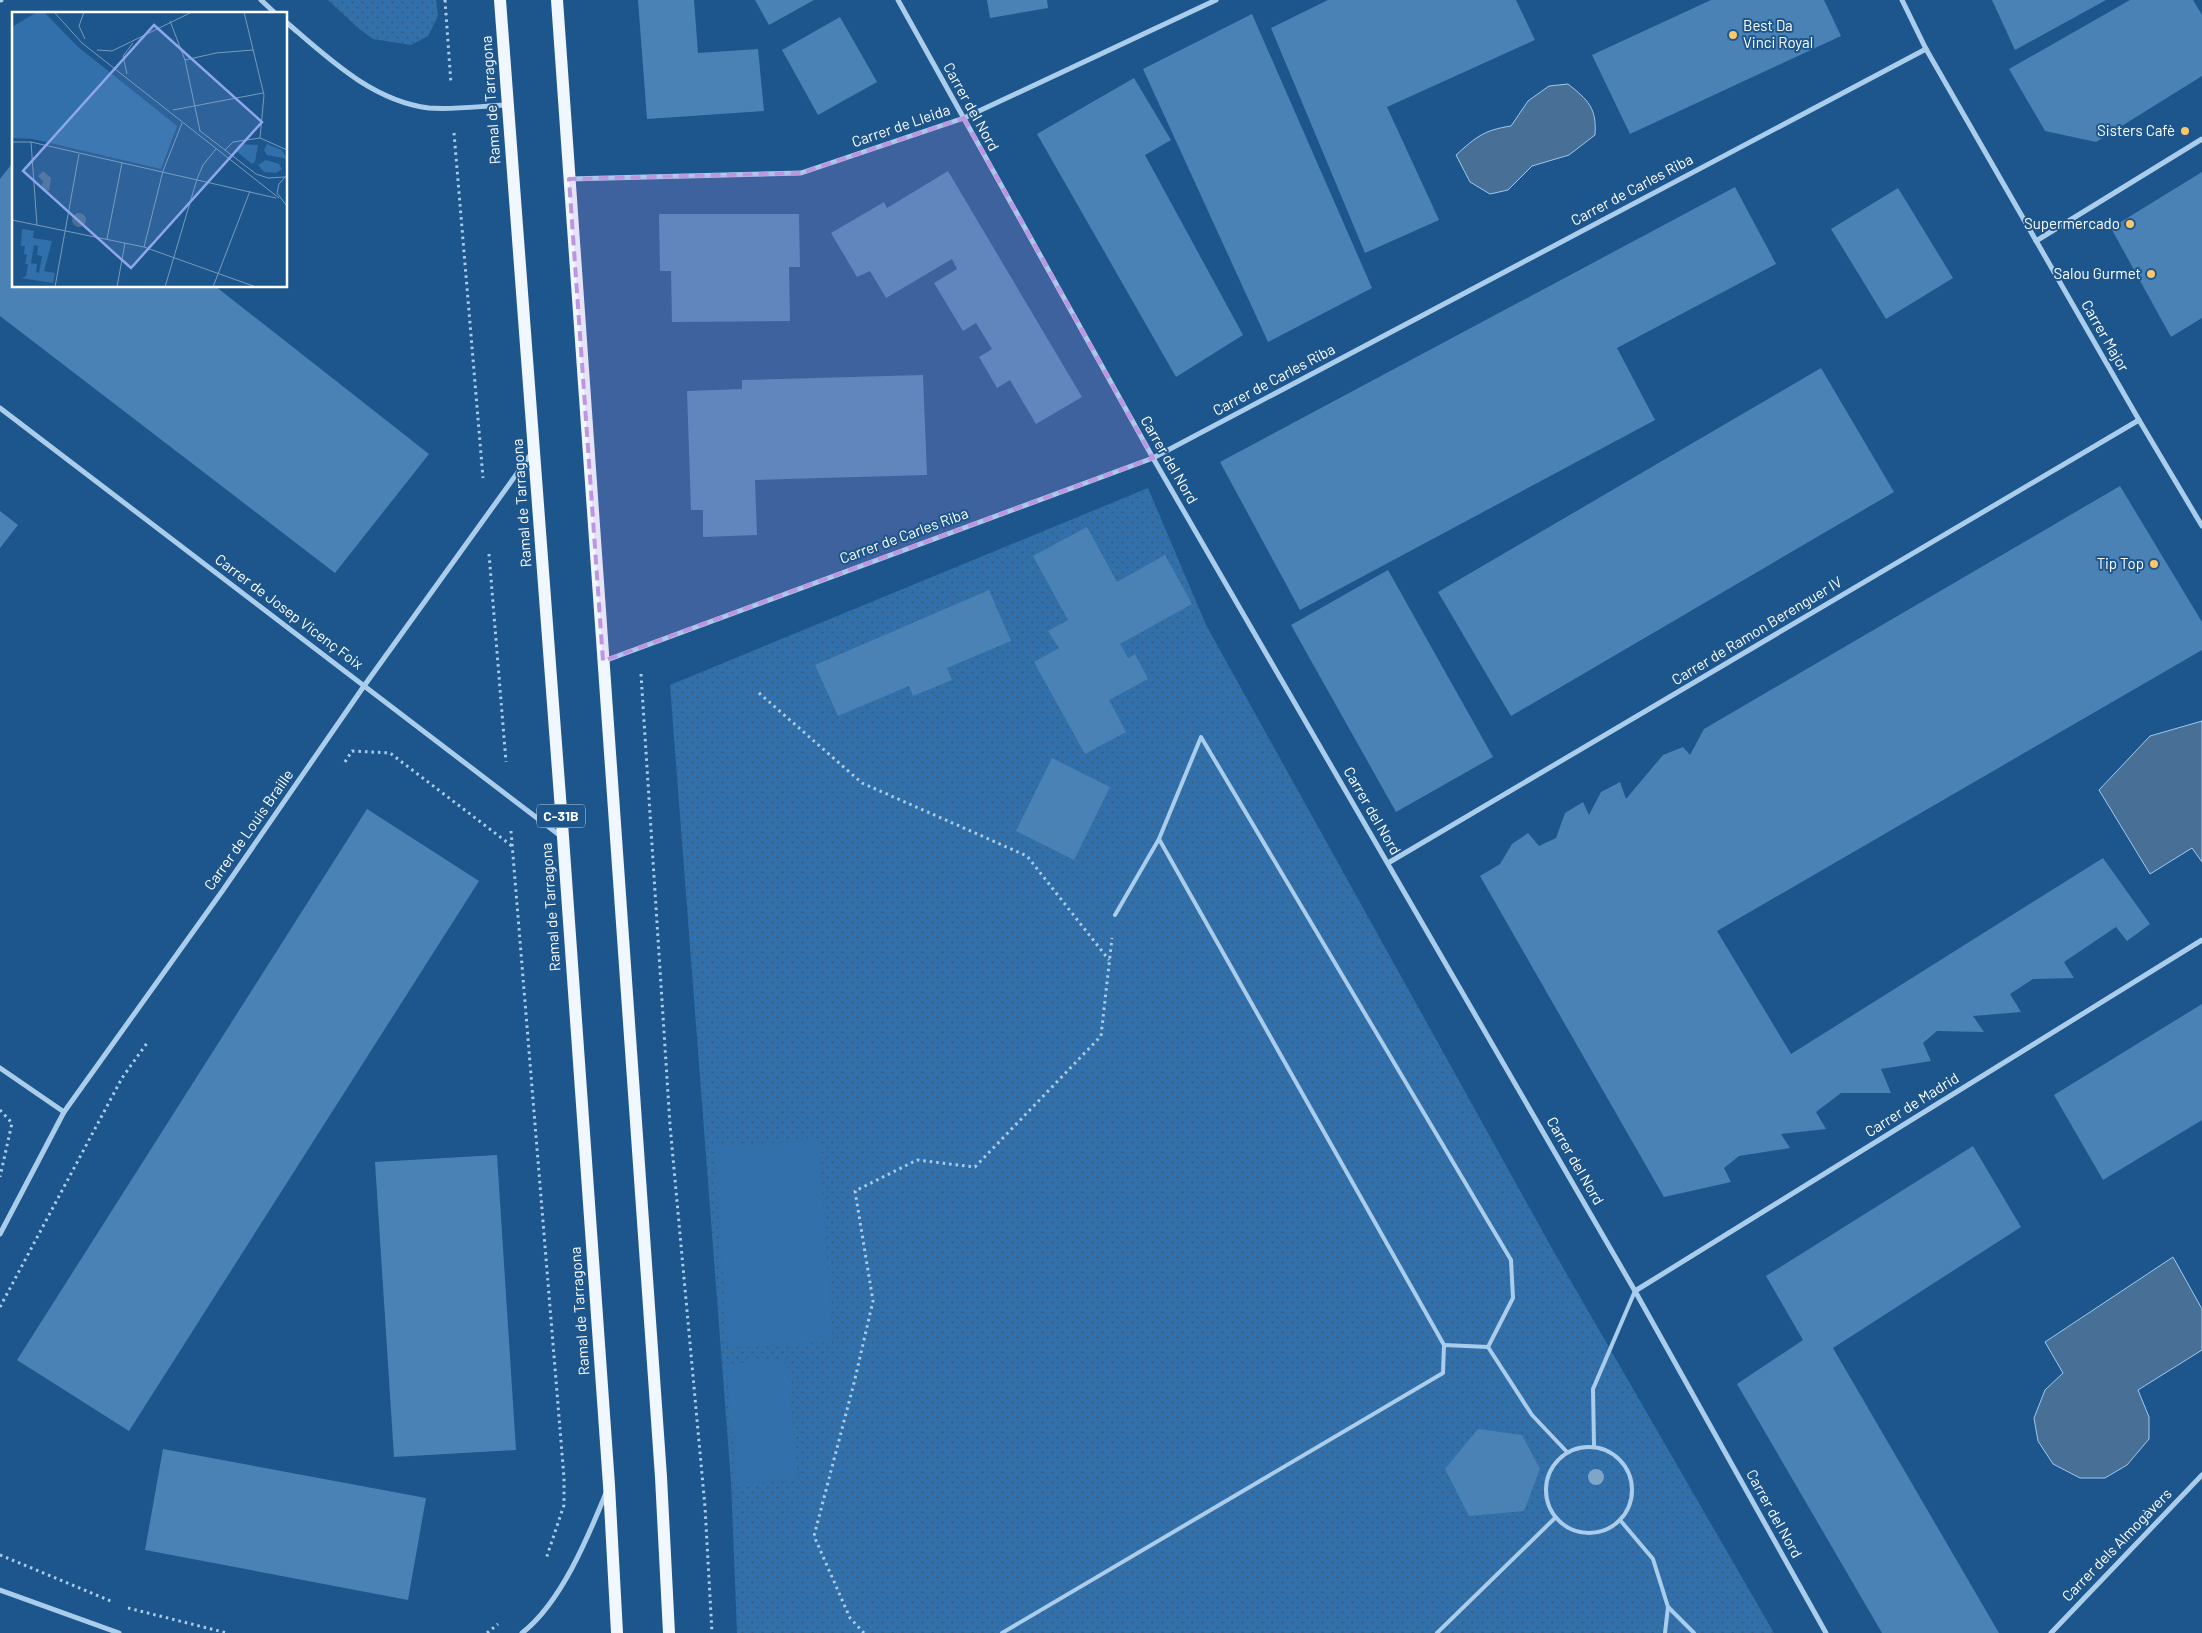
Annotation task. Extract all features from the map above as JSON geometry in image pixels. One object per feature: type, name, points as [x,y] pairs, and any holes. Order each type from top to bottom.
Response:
[{"type":"main road","name":"Ramal de Tarragona","points":[[500,0],[535,449],[609,1485],[617,1633]]},
{"type":"main road","points":[[556,0],[661,1477],[669,1633]]},
{"type":"street","points":[[261,0],[274,12]]},
{"type":"street","name":"Carrer del Nord","points":[[898,0],[1153,458],[1635,1291],[1826,1633]]},
{"type":"street","name":"Carrer de Lleida","points":[[569,179],[801,173],[964,118],[1216,0]]},
{"type":"street","name":"Carrer Major","points":[[1902,0],[1926,49],[2202,526]]},
{"type":"street","points":[[288,24],[343,70],[382,94],[406,103],[430,108],[507,105]]},
{"type":"street","name":"Carrer de Carles Riba","points":[[603,661],[1153,458],[1926,49]]},
{"type":"street","points":[[2036,241],[2202,139]]},
{"type":"street","name":"Carrer de Josep Vicenç Foix","points":[[0,408],[562,837]]},
{"type":"street","name":"Carrer de Ramon Berenguer IV","points":[[1388,864],[2139,420]]},
{"type":"street","name":"Carrer de Louis Braille","points":[[0,1234],[64,1112],[223,890],[364,686],[535,449]]},
{"type":"street","name":"Carrer de Madrid","points":[[1635,1291],[2202,940]]},
{"type":"street","points":[[0,1068],[64,1112]]},
{"type":"street","name":"Carrer dels Almogàvers","points":[[2051,1633],[2202,1475]]},
{"type":"street","points":[[522,1633],[539,1616],[559,1588],[588,1539],[609,1485]]},
{"type":"street","points":[[0,1590],[119,1633]]},
{"type":"lane","points":[[1115,916],[1159,839],[1201,737],[1511,1260],[1513,1298],[1488,1347]]},
{"type":"lane","points":[[1002,1633],[1443,1372],[1444,1345],[1159,839]]},
{"type":"lane","points":[[1594,1446],[1592,1389],[1635,1291]]},
{"type":"lane","points":[[1444,1345],[1488,1347]]},
{"type":"lane","points":[[1488,1347],[1532,1415],[1568,1452]]},
{"type":"lane","points":[[1594,1446],[1610,1451],[1622,1462],[1630,1476],[1632,1491],[1629,1507],[1620,1520],[1605,1530],[1587,1534],[1569,1529],[1555,1518],[1546,1500],[1546,1481],[1554,1464],[1568,1452],[1581,1447],[1594,1446]]},
{"type":"lane","points":[[1437,1633],[1555,1518]]},
{"type":"lane","points":[[1620,1520],[1653,1559],[1668,1607],[1665,1633]]},
{"type":"lane","points":[[1668,1607],[1694,1633]]},
{"type":"path","points":[[639,647],[647,798],[670,1115],[705,1507],[712,1633]]},
{"type":"path","points":[[759,693],[862,783],[1027,856],[1110,960]]},
{"type":"path","points":[[341,767],[352,751],[390,752],[512,846]]},
{"type":"path","points":[[864,1633],[850,1618],[814,1536],[873,1301],[855,1191],[917,1160],[975,1167],[1101,1036],[1115,916]]},
{"type":"path","points":[[0,1307],[122,1078],[150,1038]]},
{"type":"path","points":[[0,1110],[12,1123],[0,1177]]},
{"type":"path","points":[[0,1555],[116,1604]]},
{"type":"path","points":[[126,1607],[227,1633]]},
{"type":"highlighted area","points":[[964,118],[1153,458],[603,661],[569,179],[801,173]]},
{"type":"shaded area","points":[[328,0],[436,0],[438,16],[428,36],[411,45],[373,39],[358,28]]},
{"type":"shaded area","points":[[1568,84],[1590,105],[1593,111],[1595,135],[1569,155],[1532,166],[1508,190],[1490,194],[1470,182],[1456,155],[1481,135],[1511,126],[1528,101],[1549,86]]},
{"type":"shaded area","points":[[1148,488],[1206,625],[1554,1252],[1774,1633],[737,1633],[731,1482],[670,685]]},
{"type":"shaded area","points":[[2202,721],[2202,862],[2192,848],[2150,874],[2099,790],[2150,736]]},
{"type":"shaded area","points":[[819,1140],[833,1341],[728,1348],[714,1146]]},
{"type":"shaded area","points":[[2173,1257],[2202,1309],[2202,1350],[2138,1390],[2149,1417],[2149,1439],[2127,1465],[2105,1478],[2080,1478],[2053,1464],[2038,1441],[2034,1418],[2045,1390],[2063,1373],[2045,1342]]},
{"type":"shaded area","points":[[787,1359],[798,1479],[737,1485],[726,1364]]},
{"type":"building","points":[[638,0],[694,0],[698,53],[758,49],[764,111],[647,119]]},
{"type":"building","points":[[755,0],[814,0],[769,25]]},
{"type":"building","points":[[987,0],[1047,0],[1048,8],[990,18]]},
{"type":"building","points":[[1328,0],[1516,0],[1535,40],[1387,107],[1439,220],[1365,253],[1271,28]]},
{"type":"building","points":[[1711,0],[1824,0],[1841,36],[1630,134],[1592,55]]},
{"type":"building","points":[[1992,0],[2106,0],[2015,50]]},
{"type":"building","points":[[2130,0],[2193,0],[2202,15],[2202,76],[2096,142],[2045,131],[2009,69]]},
{"type":"building","points":[[1252,14],[1372,288],[1268,342],[1143,69]]},
{"type":"building","points":[[840,17],[877,82],[818,115],[782,50]]},
{"type":"building","points":[[1134,78],[1171,140],[1145,155],[1243,335],[1176,377],[1037,134]]},
{"type":"building","points":[[12,164],[12,288],[218,288],[429,454],[335,573],[0,316],[0,179]]},
{"type":"building","points":[[948,171],[1082,397],[1036,424],[1010,380],[997,388],[979,357],[992,349],[976,323],[963,331],[934,283],[957,269],[952,259],[886,298],[870,271],[857,277],[831,233],[884,202],[887,208]]},
{"type":"building","points":[[2202,172],[2202,318],[2171,337],[2111,228]]},
{"type":"building","points":[[1735,187],[1776,264],[1617,348],[1655,420],[1300,610],[1220,462]]},
{"type":"building","points":[[1898,188],[1953,278],[1886,319],[1831,229]]},
{"type":"building","points":[[659,214],[799,214],[800,267],[789,267],[790,321],[672,322],[671,271],[660,271]]},
{"type":"building","points":[[1821,368],[1894,492],[1511,716],[1438,592]]},
{"type":"building","points":[[923,375],[927,475],[755,480],[757,535],[703,537],[703,510],[691,510],[687,391],[742,389],[742,380]]},
{"type":"building","points":[[2120,486],[2202,622],[2202,650],[1717,931],[1791,1054],[2103,858],[2150,924],[2127,941],[2116,927],[2064,962],[2074,978],[2033,979],[2010,994],[2021,1012],[1973,1016],[1984,1032],[1937,1031],[1923,1043],[1931,1061],[1881,1069],[1891,1093],[1841,1093],[1816,1112],[1826,1129],[1781,1134],[1790,1148],[1739,1156],[1724,1168],[1731,1182],[1664,1197],[1480,876],[1500,864],[1512,844],[1528,833],[1539,846],[1556,838],[1565,813],[1583,802],[1589,815],[1601,792],[1620,782],[1626,799],[1663,755],[1683,747],[1690,755],[1704,729]]},
{"type":"building","points":[[0,511],[18,525],[0,548]]},
{"type":"building","points":[[1087,527],[1117,582],[1165,555],[1192,604],[1120,644],[1128,658],[1135,654],[1148,679],[1109,700],[1126,732],[1085,754],[1034,662],[1059,648],[1048,631],[1068,620],[1033,556]]},
{"type":"building","points":[[1388,570],[1493,757],[1396,812],[1291,625]]},
{"type":"building","points":[[989,590],[1011,641],[947,668],[952,680],[913,696],[909,686],[838,716],[815,665]]},
{"type":"building","points":[[1052,758],[1110,787],[1074,860],[1016,831]]},
{"type":"building","points":[[367,809],[479,881],[129,1431],[17,1360]]},
{"type":"building","points":[[2202,1004],[2202,1120],[2103,1180],[2054,1095]]},
{"type":"building","points":[[1973,1146],[2021,1227],[1833,1348],[1999,1633],[1882,1633],[1737,1384],[1803,1340],[1766,1276]]},
{"type":"building","points":[[497,1155],[516,1450],[394,1457],[375,1162]]},
{"type":"building","points":[[1478,1429],[1522,1435],[1540,1469],[1524,1511],[1469,1516],[1445,1469]]},
{"type":"building","points":[[163,1449],[426,1498],[408,1600],[145,1550]]},
{"type":"place","name":"Best Da Vinci Royal","points":[[1733,35]]},
{"type":"place","name":"Sisters Cafè","points":[[2185,131]]},
{"type":"place","name":"Supermercado","points":[[2130,224]]},
{"type":"place","name":"Salou Gurmet","points":[[2151,274]]},
{"type":"place","name":"Tip Top","points":[[2154,564]]}]
